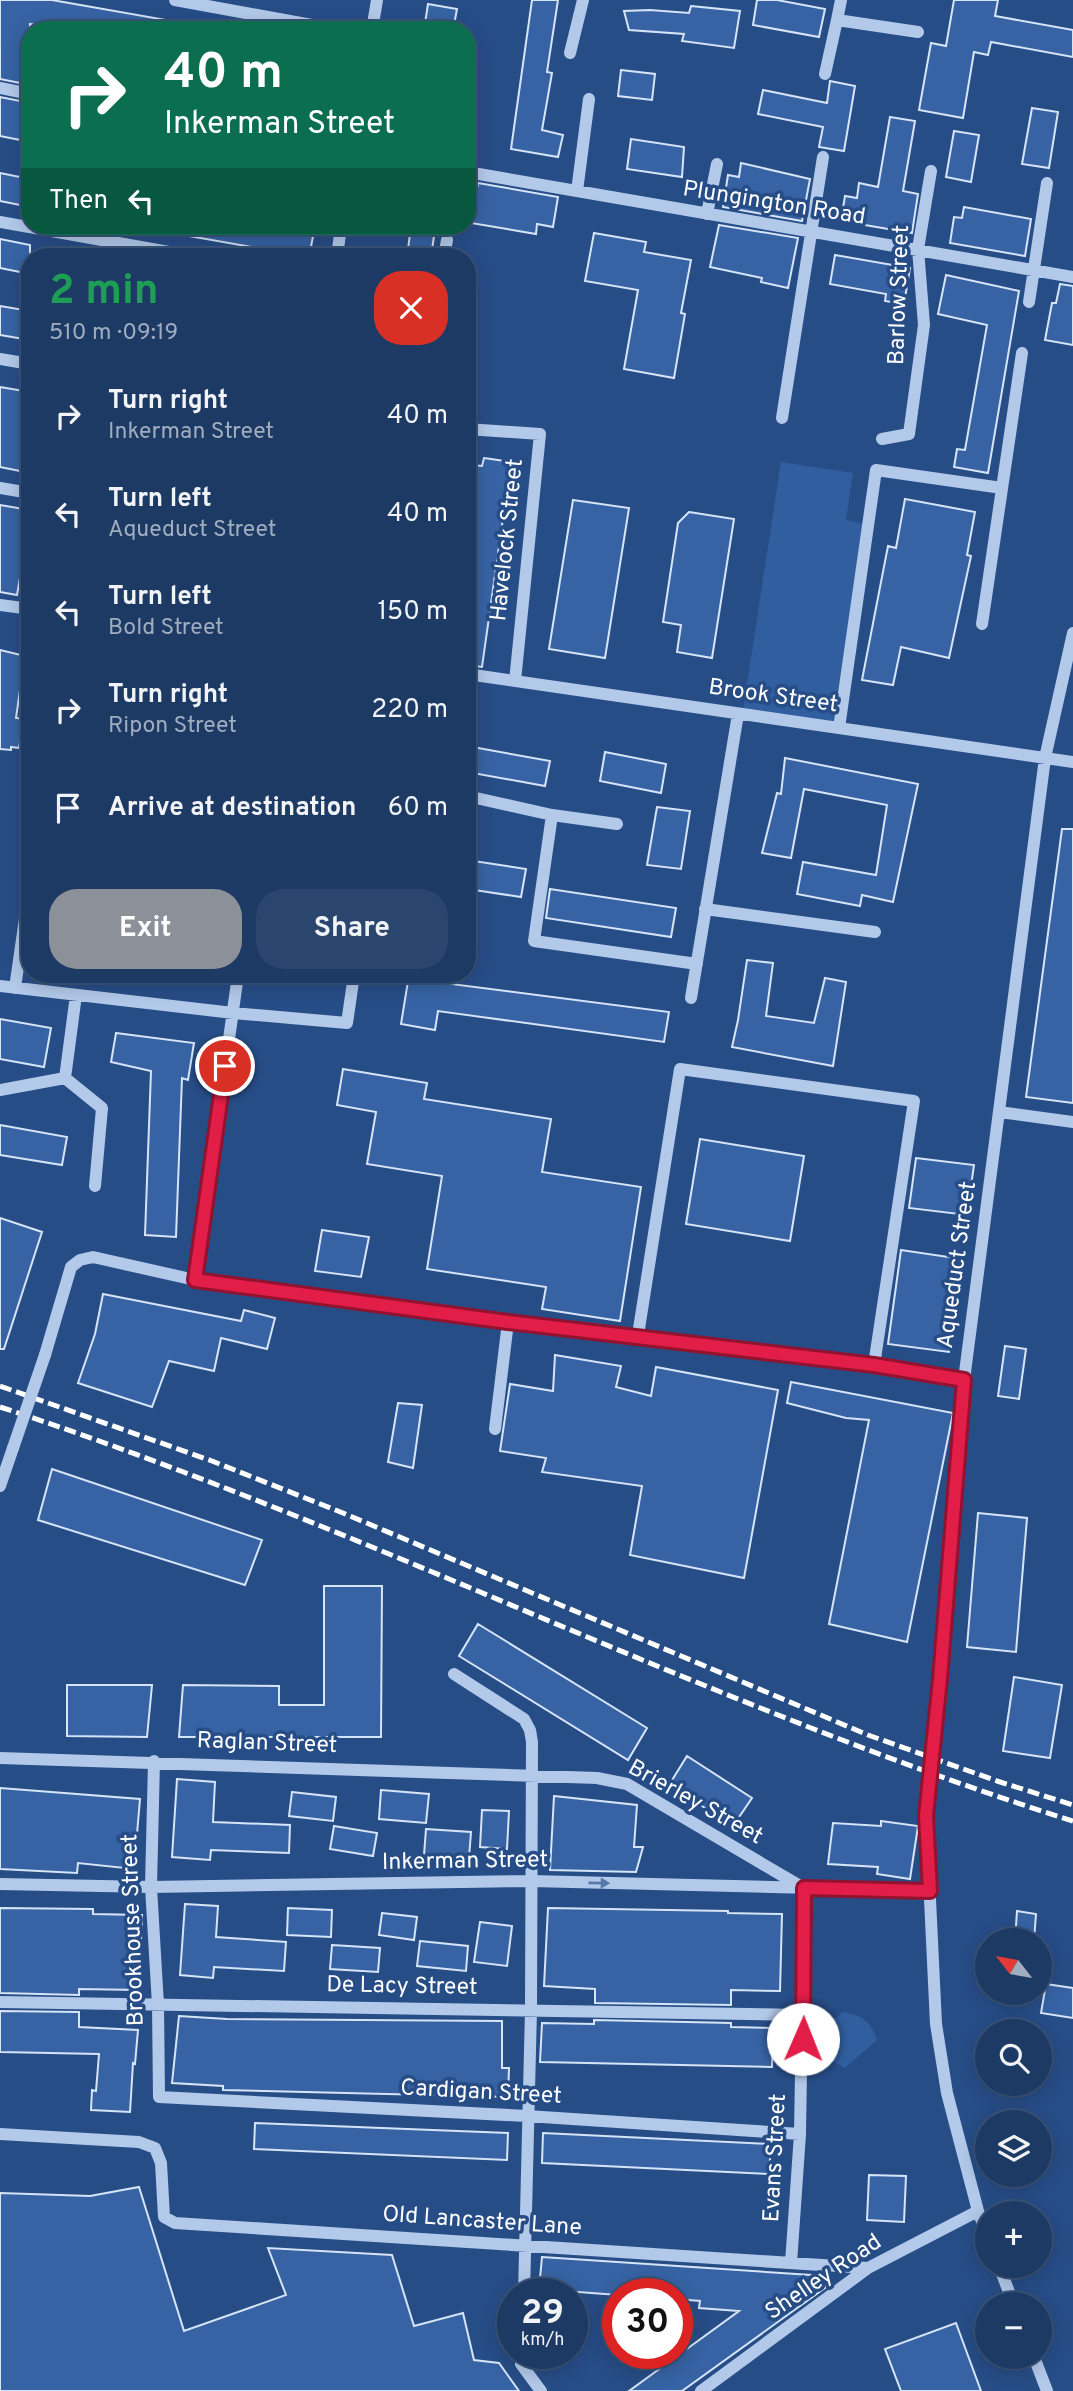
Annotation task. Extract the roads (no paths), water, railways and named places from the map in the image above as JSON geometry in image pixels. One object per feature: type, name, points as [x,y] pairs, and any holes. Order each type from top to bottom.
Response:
[{"type":"street","points":[[175,0],[290,21]]},
{"type":"street","points":[[374,21],[377,0]]},
{"type":"street","points":[[570,54],[583,0]]},
{"type":"street","points":[[825,74],[841,0]]},
{"type":"street","points":[[837,20],[918,32]]},
{"type":"street","points":[[0,88],[21,92]]},
{"type":"street","points":[[577,191],[589,99]]},
{"type":"street","points":[[782,418],[823,157]]},
{"type":"street","points":[[707,214],[717,164]]},
{"type":"street","name":"Barlow Street","points":[[882,439],[909,435],[924,325],[918,249],[931,171]]},
{"type":"street","name":"Plungington Road","points":[[476,174],[1073,277]]},
{"type":"street","points":[[1030,302],[1047,183]]},
{"type":"street","points":[[0,222],[21,226]]},
{"type":"street","points":[[73,235],[146,248]]},
{"type":"street","points":[[446,248],[447,240]]},
{"type":"street","points":[[982,624],[1022,353]]},
{"type":"street","points":[[0,359],[21,362]]},
{"type":"street","name":"Havelock Street","points":[[476,430],[540,434],[515,681]]},
{"type":"street","points":[[839,728],[876,470],[1002,488]]},
{"type":"street","points":[[0,488],[21,491]]},
{"type":"street","points":[[0,605],[21,608]]},
{"type":"street","name":"Aqueduct Street","points":[[975,2201],[947,2092],[936,2024],[926,1816],[964,1380],[1045,758],[1073,633]]},
{"type":"street","name":"Brook Street","points":[[476,675],[1073,762]]},
{"type":"street","points":[[691,998],[738,714]]},
{"type":"street","points":[[476,798],[552,815],[617,824]]},
{"type":"street","points":[[552,815],[534,941],[697,964]]},
{"type":"street","points":[[705,909],[875,932]]},
{"type":"street","points":[[15,988],[21,946]]},
{"type":"street","points":[[195,1280],[237,983]]},
{"type":"street","points":[[0,986],[233,1013],[347,1023],[353,983]]},
{"type":"street","points":[[65,1078],[76,995]]},
{"type":"street","points":[[638,1335],[680,1069],[914,1101],[874,1365]]},
{"type":"street","points":[[0,1090],[65,1078],[102,1108],[95,1186]]},
{"type":"street","points":[[999,1112],[1073,1122]]},
{"type":"street","points":[[0,1486],[45,1355],[71,1267],[80,1260],[93,1257],[195,1280],[508,1322],[638,1335],[874,1365],[964,1380]]},
{"type":"street","points":[[495,1429],[508,1322]]},
{"type":"street","points":[[454,1674],[524,1719],[530,1730],[533,1775],[531,2010],[524,2278]]},
{"type":"street","name":"Raglan Street","points":[[0,1758],[533,1775]]},
{"type":"street","name":"Brookhouse Street","points":[[154,1761],[150,1887],[158,2005],[159,2097]]},
{"type":"street","name":"Brierley Street","points":[[533,1775],[597,1778],[627,1784],[804,1888]]},
{"type":"street","name":"Inkerman Street","points":[[0,1884],[150,1887],[531,1881],[930,1891]]},
{"type":"street","name":"Evans Street","points":[[791,2263],[800,2134],[804,1888]]},
{"type":"street","name":"De Lacy Street","points":[[0,2002],[803,2015]]},
{"type":"street","name":"Cardigan Street","points":[[159,2097],[527,2116],[800,2134]]},
{"type":"street","name":"Old Lancaster Lane","points":[[0,2134],[139,2142],[155,2148],[161,2163],[164,2217],[175,2223],[868,2268]]},
{"type":"street","name":"Shelley Road","points":[[701,2391],[868,2268],[975,2213]]},
{"type":"street","points":[[525,2369],[541,2391]]},
{"type":"street","points":[[1039,2369],[1047,2391]]},
{"type":"railway","points":[[0,1386],[212,1461],[343,1513],[868,1735],[1073,1805]]},
{"type":"railway","points":[[0,1407],[136,1454],[270,1506],[802,1725],[1073,1821]]}]
